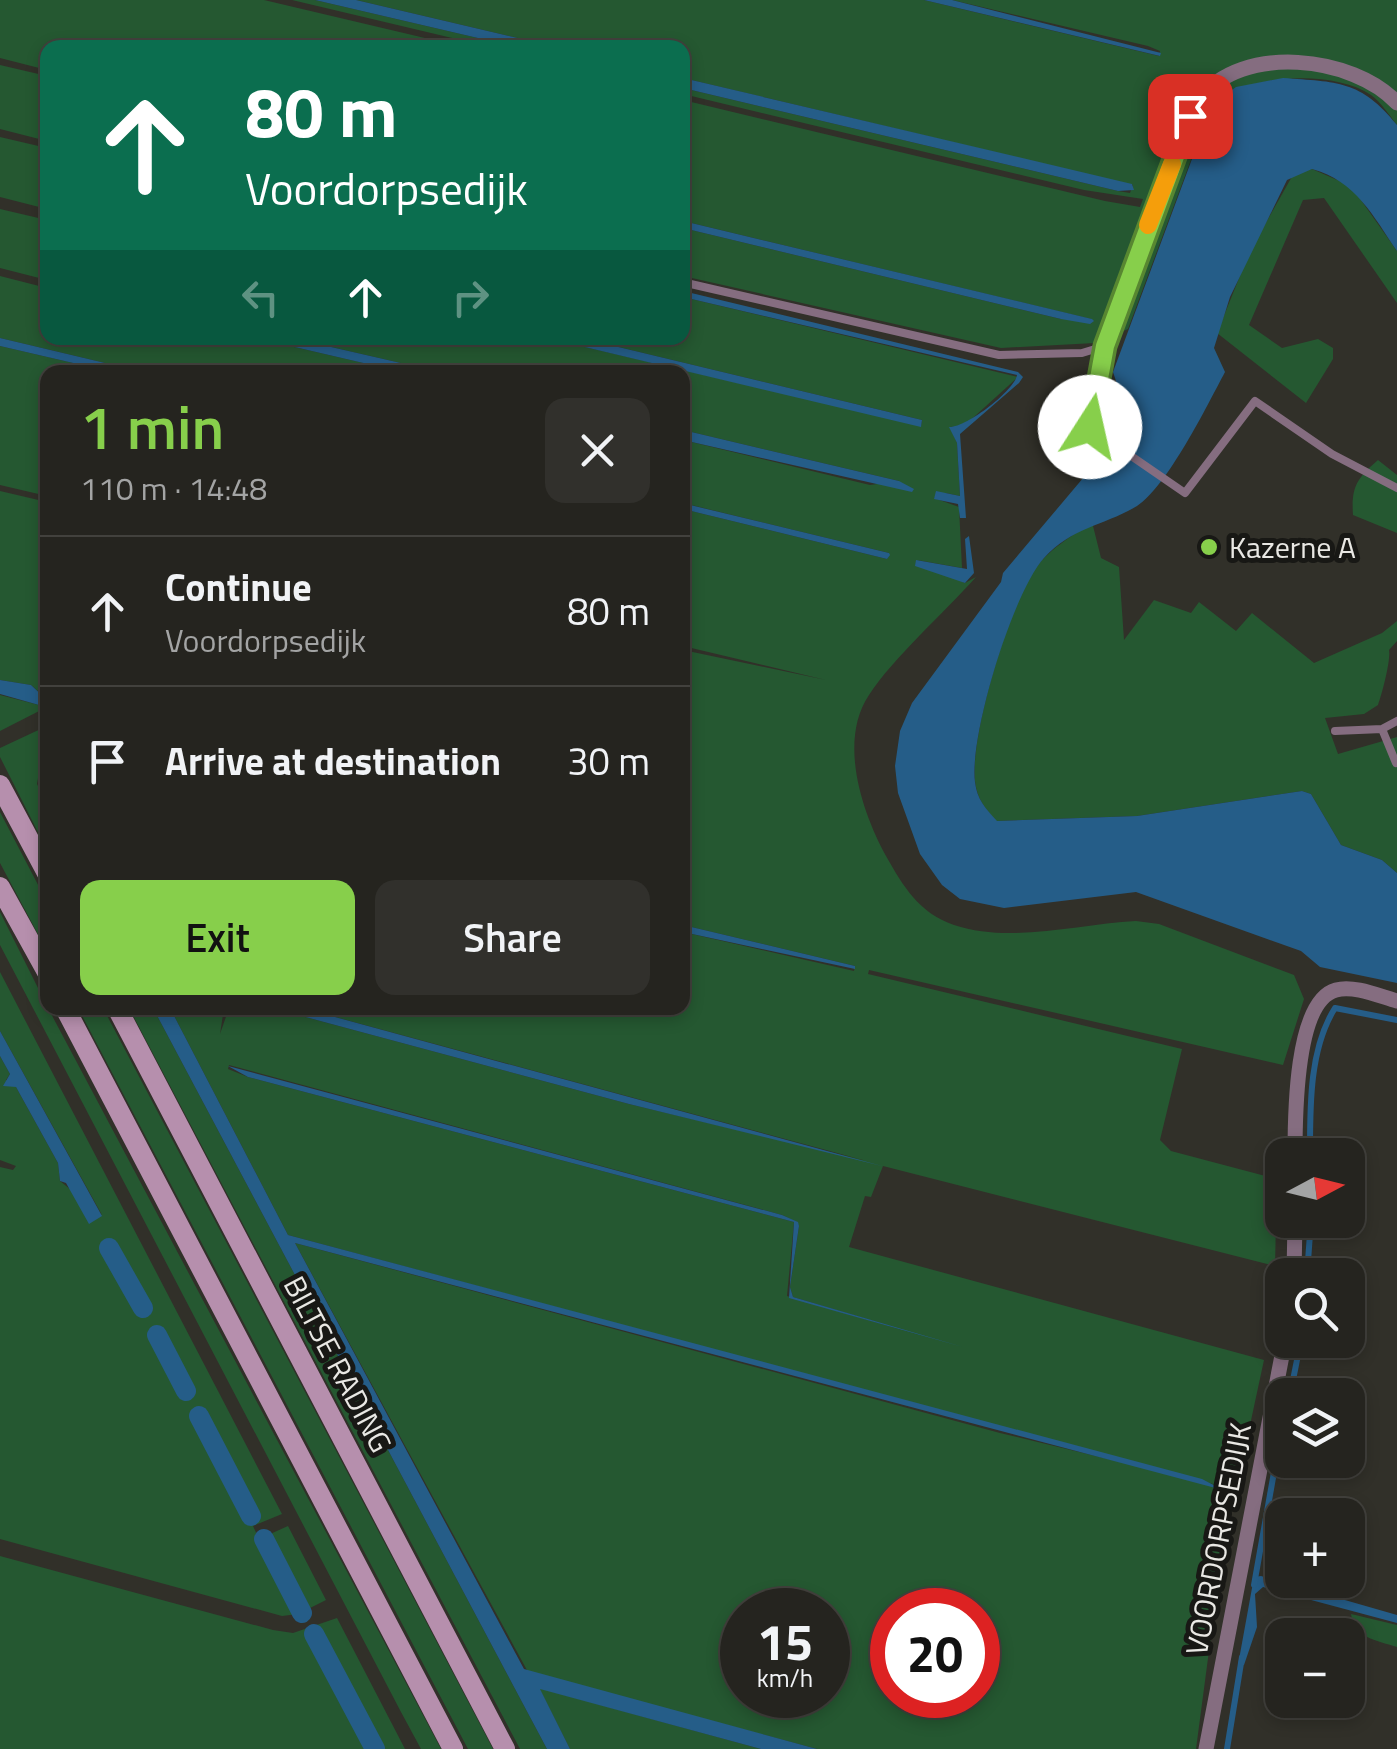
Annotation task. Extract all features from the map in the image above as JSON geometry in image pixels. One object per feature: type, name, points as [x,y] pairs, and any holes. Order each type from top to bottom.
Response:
[{"type":"main road","points":[[0,785],[40,860]]},
{"type":"main road","points":[[0,887],[40,960]]},
{"type":"main road","points":[[69,1015],[453,1749]]},
{"type":"main road","name":"BILTSE RADING","points":[[121,1015],[506,1749]]},
{"type":"street","points":[[1156,206],[1198,101],[1237,72],[1279,64],[1334,68],[1367,79],[1397,102]]},
{"type":"street","points":[[1295,1138],[1296,1098],[1311,1011],[1320,998],[1346,988],[1397,1001]]},
{"type":"street","name":"VOORDORPSEDIJK","points":[[1206,1749],[1282,1358]]},
{"type":"lane","points":[[1156,206],[1105,346],[1090,427],[1184,493],[1254,401],[1332,454],[1397,488]]},
{"type":"lane","points":[[690,284],[999,355],[1082,353],[1105,346]]},
{"type":"lane","points":[[1335,730],[1382,729],[1397,720]]},
{"type":"lane","points":[[1382,729],[1396,763]]},
{"type":"green space","points":[[0,0],[264,0],[433,40],[40,40],[40,68],[0,58]]},
{"type":"green space","points":[[292,0],[315,0],[486,40],[461,40]]},
{"type":"green space","points":[[356,0],[924,0],[1159,56],[1160,51],[1148,46],[952,0],[1397,0],[1397,125],[1371,95],[1334,81],[1289,79],[1245,87],[1226,95],[1211,106],[1128,329],[1095,343],[1001,348],[690,278],[690,230],[1061,319],[1091,319],[690,223],[690,102],[1105,201],[1140,207],[1143,199],[1084,190],[690,96],[690,90],[1118,191],[1130,193],[1133,185],[690,80],[690,40],[526,40]]},
{"type":"green space","points":[[0,65],[40,74],[40,139],[0,129]]},
{"type":"green space","points":[[0,137],[40,146],[40,207],[0,197]]},
{"type":"green space","points":[[1312,169],[1351,186],[1397,251],[1397,303],[1324,198],[1303,200],[1249,325],[1282,348],[1318,339],[1333,348],[1333,359],[1306,403],[1217,333],[1250,251],[1294,173]]},
{"type":"green space","points":[[0,209],[40,218],[40,278],[0,268]]},
{"type":"green space","points":[[0,276],[40,286],[40,345],[286,345],[372,365],[114,365],[0,338]]},
{"type":"green space","points":[[690,299],[1018,377],[964,426],[950,427],[957,443],[960,496],[946,493],[934,498],[959,507],[962,568],[917,560],[965,583],[976,577],[891,666],[860,713],[854,755],[862,798],[877,838],[913,897],[931,913],[954,925],[1021,933],[1136,921],[1159,924],[1294,975],[1304,999],[1283,1065],[869,970],[868,974],[1182,1049],[1160,1140],[1171,1151],[1265,1176],[1265,1238],[1276,1238],[1275,1258],[1265,1258],[1265,1263],[883,1166],[871,1197],[865,1196],[849,1247],[1264,1360],[1221,1560],[1196,1749],[817,1749],[528,1672],[295,1243],[1000,1433],[1224,1487],[288,1235],[174,1015],[223,1015],[220,1034],[227,1015],[298,1015],[629,1104],[863,1160],[328,1015],[690,1015],[690,934],[854,971],[855,966],[690,927],[690,651],[826,680],[690,648],[690,511],[887,559],[889,553],[690,505],[690,442],[870,485],[899,481],[690,432],[690,372],[921,426],[922,420],[610,345],[690,345]],"holes":[[[229,1065],[797,1222],[790,1287],[793,1297],[923,1336],[787,1296],[794,1222],[248,1077],[228,1069]]]},
{"type":"green space","points":[[322,345],[577,345],[662,365],[410,365]]},
{"type":"green space","points":[[0,346],[82,365],[40,365],[40,494],[0,485]]},
{"type":"green space","points":[[1378,460],[1397,475],[1397,533],[1353,515],[1357,484]]},
{"type":"green space","points":[[0,491],[40,500],[40,693],[31,685],[0,680]]},
{"type":"green space","points":[[1092,522],[1101,558],[1119,567],[1124,640],[1154,600],[1191,613],[1199,602],[1236,631],[1252,613],[1314,663],[1382,633],[1397,621],[1397,641],[1389,650],[1378,705],[1364,714],[1325,718],[1338,754],[1397,737],[1397,873],[1382,860],[1341,845],[1311,794],[1302,791],[1137,816],[996,821],[978,793],[975,761],[1002,643],[1033,572],[1060,544]]},
{"type":"green space","points":[[0,695],[39,705],[40,711],[0,731]]},
{"type":"green space","points":[[40,729],[37,784],[40,836],[0,757],[0,748]]},
{"type":"green space","points":[[0,812],[40,889],[40,938],[0,863]]},
{"type":"green space","points":[[0,912],[40,992],[40,1015],[52,1015],[441,1749],[421,1749],[0,945]]},
{"type":"green space","points":[[0,972],[282,1514],[253,1526],[259,1539],[288,1526],[326,1600],[298,1614],[282,1616],[0,1539],[0,1167],[13,1170],[16,1166],[0,1160],[0,1056],[10,1074],[6,1080],[16,1087],[58,1163],[60,1181],[102,1215],[0,1031]]},
{"type":"green space","points":[[82,1015],[107,1015],[493,1749],[468,1749]]},
{"type":"green space","points":[[133,1015],[157,1015],[547,1749],[520,1749]]},
{"type":"green space","points":[[0,1556],[273,1630],[293,1633],[337,1618],[405,1749],[0,1749]]},
{"type":"green space","points":[[1351,1614],[1397,1625],[1397,1647],[1365,1635],[1365,1618],[1352,1618]]},
{"type":"green space","points":[[539,1688],[761,1749],[570,1749]]},
{"type":"water","points":[[315,0],[356,0],[526,40],[486,40]]},
{"type":"water","points":[[924,0],[952,0],[1161,53],[1160,56]]},
{"type":"water","points":[[1283,78],[1347,86],[1372,99],[1397,125],[1397,251],[1362,201],[1340,182],[1312,169],[1287,180],[1230,297],[1214,348],[1225,372],[1174,464],[1137,506],[1066,539],[1032,575],[1007,632],[986,700],[975,782],[982,803],[997,821],[1137,816],[1302,791],[1311,794],[1341,845],[1382,860],[1397,873],[1397,983],[1320,967],[1301,951],[1136,892],[1004,908],[960,899],[942,885],[920,854],[898,793],[895,766],[900,731],[912,703],[1001,582],[1003,573],[1089,471],[1120,466],[1137,444],[1113,372],[1212,105],[1236,87]]},
{"type":"water","points":[[690,80],[1132,184],[1134,190],[1118,191],[690,90]]},
{"type":"water","points":[[690,223],[1094,321],[1090,324],[690,230]]},
{"type":"water","points":[[690,293],[1018,372],[1023,377],[1019,383],[960,434],[966,518],[960,518],[958,504],[934,499],[936,491],[960,496],[957,443],[949,427],[989,407],[1008,390],[1017,375],[690,299]]},
{"type":"water","points":[[0,338],[114,365],[82,365],[0,346]]},
{"type":"water","points":[[286,345],[322,345],[410,365],[372,365]]},
{"type":"water","points":[[576,345],[610,345],[922,420],[921,427],[690,372],[690,365],[660,365]]},
{"type":"water","points":[[690,432],[899,481],[914,489],[912,492],[690,442]]},
{"type":"water","points":[[690,505],[889,553],[887,559],[690,511]]},
{"type":"water","points":[[969,536],[974,573],[965,583],[915,566],[916,560],[967,569],[965,539]]},
{"type":"water","points":[[0,680],[31,685],[40,693],[40,704],[39,705],[0,694]]},
{"type":"water","points":[[690,927],[855,966],[690,934]]},
{"type":"water","points":[[157,1015],[174,1015],[288,1235],[1202,1479],[1223,1490],[295,1243],[524,1669],[817,1749],[761,1749],[540,1689],[570,1749],[547,1749]]},
{"type":"water","points":[[298,1015],[328,1015],[882,1166],[629,1104]]},
{"type":"water","points":[[0,1031],[102,1216],[89,1224],[66,1183],[60,1181],[58,1163],[16,1087],[3,1086],[10,1074],[0,1056]]},
{"type":"water","points":[[228,1066],[782,1215],[798,1222],[799,1226],[790,1287],[793,1297],[963,1347],[789,1298],[794,1222],[248,1077]]},
{"type":"water","points":[[1254,1577],[1265,1577],[1265,1588],[1255,1594],[1257,1627],[1244,1665],[1238,1665]]},
{"type":"water","points":[[1304,1598],[1338,1598],[1397,1615],[1397,1623]]},
{"type":"waterway","points":[[1310,1138],[1316,1060],[1335,1008],[1397,1020]]},
{"type":"waterway","points":[[1308,1258],[1310,1238]]},
{"type":"waterway","points":[[109,1248],[143,1308]]},
{"type":"waterway","points":[[157,1335],[186,1391]]},
{"type":"waterway","points":[[1293,1378],[1297,1358]]},
{"type":"waterway","points":[[199,1416],[251,1516]]},
{"type":"waterway","points":[[1254,1585],[1273,1478]]},
{"type":"waterway","points":[[264,1539],[302,1613]]},
{"type":"waterway","points":[[314,1634],[375,1749]]},
{"type":"waterway","points":[[1227,1749],[1242,1657]]},
{"type":"slow traffic","points":[[1148,225],[1172,164]]},
{"type":"place","name":"Kazerne A","points":[[1209,547]]},
{"type":"route","points":[[1090,427],[1105,346],[1190,116]]}]
